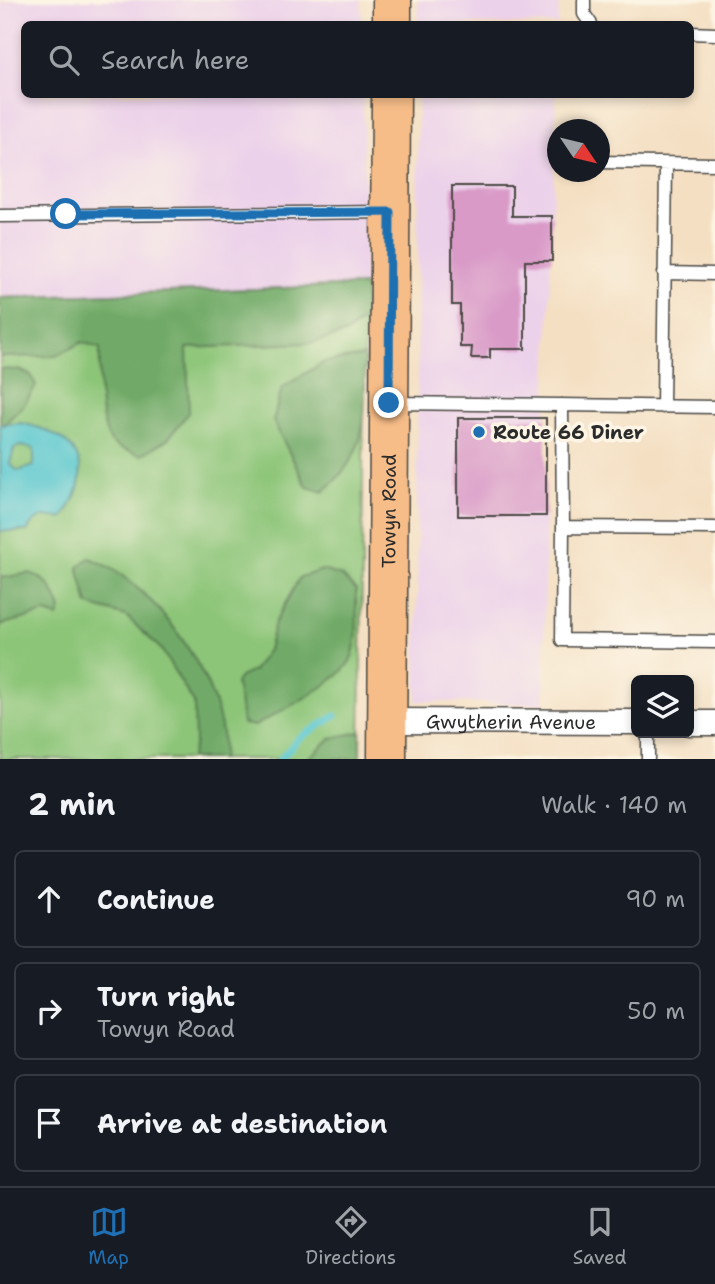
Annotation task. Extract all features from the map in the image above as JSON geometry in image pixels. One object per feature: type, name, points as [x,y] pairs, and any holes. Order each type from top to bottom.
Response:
[{"type":"main road","points":[[392,0],[392,21]]},
{"type":"main road","name":"Towyn Road","points":[[387,759],[391,98]]},
{"type":"street","name":"Gwytherin Avenue","points":[[387,721],[631,722]]},
{"type":"street","points":[[694,723],[715,723]]},
{"type":"lane","points":[[584,0],[584,14],[589,21]]},
{"type":"lane","points":[[694,33],[715,34]]},
{"type":"lane","points":[[610,162],[715,164]]},
{"type":"lane","points":[[663,407],[666,163]]},
{"type":"lane","points":[[0,216],[390,212]]},
{"type":"lane","points":[[664,274],[715,275]]},
{"type":"lane","points":[[389,403],[715,407]]},
{"type":"lane","points":[[562,405],[562,640],[715,642]]},
{"type":"lane","points":[[563,527],[715,528]]},
{"type":"lane","points":[[648,738],[648,759]]},
{"type":"shaded area","points":[[13,0],[361,0],[362,21],[21,21],[21,98],[363,98],[365,285],[0,298],[0,3]]},
{"type":"shaded area","points":[[418,0],[559,0],[558,21],[418,21]]},
{"type":"shaded area","points":[[418,98],[556,98],[555,119],[547,119],[547,182],[553,182],[546,418],[544,704],[417,701]]},
{"type":"green space","points":[[365,285],[360,759],[0,759],[0,298]]},
{"type":"green space","points":[[365,285],[365,319],[344,334],[310,343],[187,348],[189,412],[168,439],[141,455],[115,445],[109,438],[100,400],[100,348],[82,342],[56,356],[0,357],[0,298]]},
{"type":"green space","points":[[365,356],[364,414],[358,446],[339,477],[323,492],[307,487],[273,421],[282,388],[324,362]]},
{"type":"green space","points":[[0,369],[19,370],[31,375],[36,386],[23,406],[3,425],[0,425]]},
{"type":"green space","points":[[89,558],[114,570],[138,589],[162,613],[183,641],[201,671],[214,702],[222,732],[222,759],[190,759],[195,742],[194,703],[161,649],[126,616],[88,605],[78,567]]},
{"type":"green space","points":[[322,570],[342,576],[356,590],[356,635],[350,661],[333,679],[306,697],[255,726],[243,724],[236,683],[240,677],[253,671],[268,650],[275,622],[300,577]]},
{"type":"green space","points":[[30,573],[42,579],[53,592],[61,609],[58,617],[45,613],[0,625],[0,578]]},
{"type":"green space","points":[[360,732],[360,759],[307,759],[331,738]]},
{"type":"water","points":[[21,423],[41,429],[69,445],[77,456],[79,484],[62,519],[41,518],[27,531],[0,531],[0,425]],"holes":[[[14,448],[34,448],[34,466],[18,471],[10,464]]]},
{"type":"building","points":[[452,186],[512,186],[512,216],[552,216],[552,261],[525,261],[525,349],[490,349],[490,358],[471,358],[472,347],[460,347],[460,305],[452,305]]},
{"type":"building","points":[[458,418],[546,418],[546,516],[458,516]]},
{"type":"waterway","points":[[280,759],[299,738],[335,716]]},
{"type":"place","name":"Route 66 Diner","points":[[479,432]]},
{"type":"route","points":[[66,214],[390,212],[389,403]]}]
